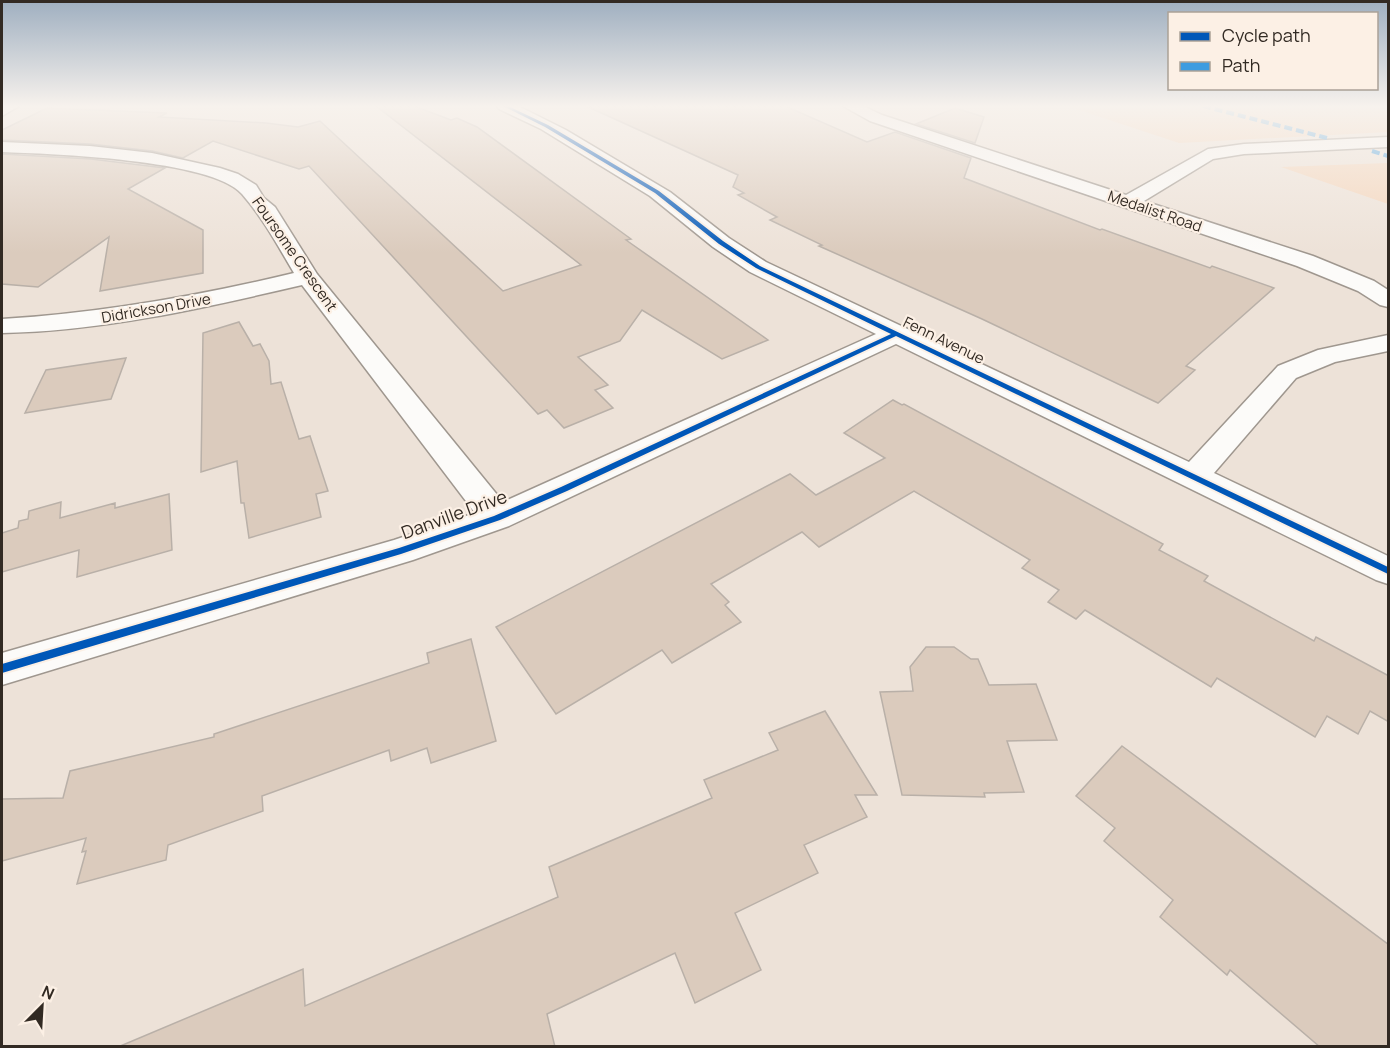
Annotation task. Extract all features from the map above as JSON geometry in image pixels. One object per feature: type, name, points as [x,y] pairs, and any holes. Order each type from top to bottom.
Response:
[{"type":"street","name":"Foursome Crescent","points":[[125,155],[152,158],[231,178],[249,189],[257,202],[268,212],[308,277],[497,518]]},
{"type":"street","name":"Fenn Avenue","points":[[594,155],[640,181],[682,211],[732,253],[1389,571]]},
{"type":"street","name":"Medalist Road","points":[[987,155],[1322,267],[1366,286],[1389,300]]},
{"type":"street","points":[[1129,201],[1206,155]]},
{"type":"street","name":"Didrickson Drive","points":[[2,326],[103,318],[164,308],[308,277]]},
{"type":"street","name":"Danville Drive","points":[[2,669],[401,551],[497,518],[896,334]]},
{"type":"street","points":[[1192,477],[1287,372],[1327,356],[1389,344]]},
{"type":"shaded area","points":[[1388,163],[1388,204],[1281,167]]},
{"type":"building","points":[[2,155],[91,159],[165,168],[128,189],[203,230],[203,273],[100,291],[109,237],[38,287],[2,284]]},
{"type":"building","points":[[169,155],[188,155],[183,158]]},
{"type":"building","points":[[256,155],[356,155],[503,291],[581,265],[439,155],[515,155],[631,239],[626,240],[768,340],[722,359],[642,310],[620,341],[578,357],[608,385],[595,390],[613,408],[564,428],[547,410],[538,414],[309,166],[299,169]]},
{"type":"building","points":[[694,155],[962,155],[971,158],[964,178],[1100,230],[1274,288],[1186,366],[1195,370],[1158,403],[982,319],[819,246],[822,245],[770,220],[777,217],[738,195],[744,193],[733,187],[738,175]]},
{"type":"building","points":[[239,322],[253,346],[260,344],[269,361],[271,384],[281,382],[299,439],[310,436],[328,491],[316,494],[321,517],[249,538],[244,503],[241,503],[237,461],[201,472],[203,333]]},
{"type":"building","points":[[126,358],[111,399],[25,413],[46,370]]},
{"type":"building","points":[[893,400],[1163,544],[1159,550],[1208,576],[1204,581],[1314,641],[1316,637],[1389,676],[1389,722],[1370,711],[1358,734],[1327,716],[1315,737],[1217,678],[1211,687],[1085,610],[1076,619],[1048,602],[1059,590],[1022,568],[1030,560],[914,491],[819,547],[802,532],[711,584],[729,602],[725,605],[741,622],[672,663],[662,650],[556,714],[496,627],[790,474],[816,495],[885,458],[844,433]]},
{"type":"building","points":[[169,494],[172,550],[77,577],[79,550],[2,572],[2,533],[18,528],[19,521],[28,519],[29,511],[61,502],[60,518],[115,503],[115,508]]},
{"type":"building","points":[[471,639],[496,741],[431,763],[427,748],[391,761],[389,750],[262,796],[263,811],[168,845],[166,860],[77,884],[86,851],[82,852],[86,838],[2,861],[2,799],[63,798],[70,771],[214,737],[214,734],[429,663],[427,653]]},
{"type":"building","points":[[926,647],[954,647],[971,659],[978,659],[989,685],[1036,684],[1057,740],[1007,741],[1024,792],[984,793],[985,797],[902,795],[880,692],[913,691],[910,667]]},
{"type":"building","points":[[825,711],[877,795],[855,795],[867,817],[804,845],[818,873],[735,913],[761,970],[695,1003],[675,953],[547,1014],[555,1047],[118,1047],[303,969],[305,1006],[558,897],[549,867],[712,798],[704,780],[778,750],[769,733]]},
{"type":"building","points":[[1122,746],[1389,945],[1389,1047],[1320,1047],[1230,970],[1227,975],[1160,917],[1173,900],[1104,841],[1115,828],[1076,796]]},
{"type":"cycle path","points":[[594,155],[657,192],[721,243],[758,267],[1388,571]]},
{"type":"cycle path","points":[[2,669],[401,551],[497,518],[896,334]]}]
